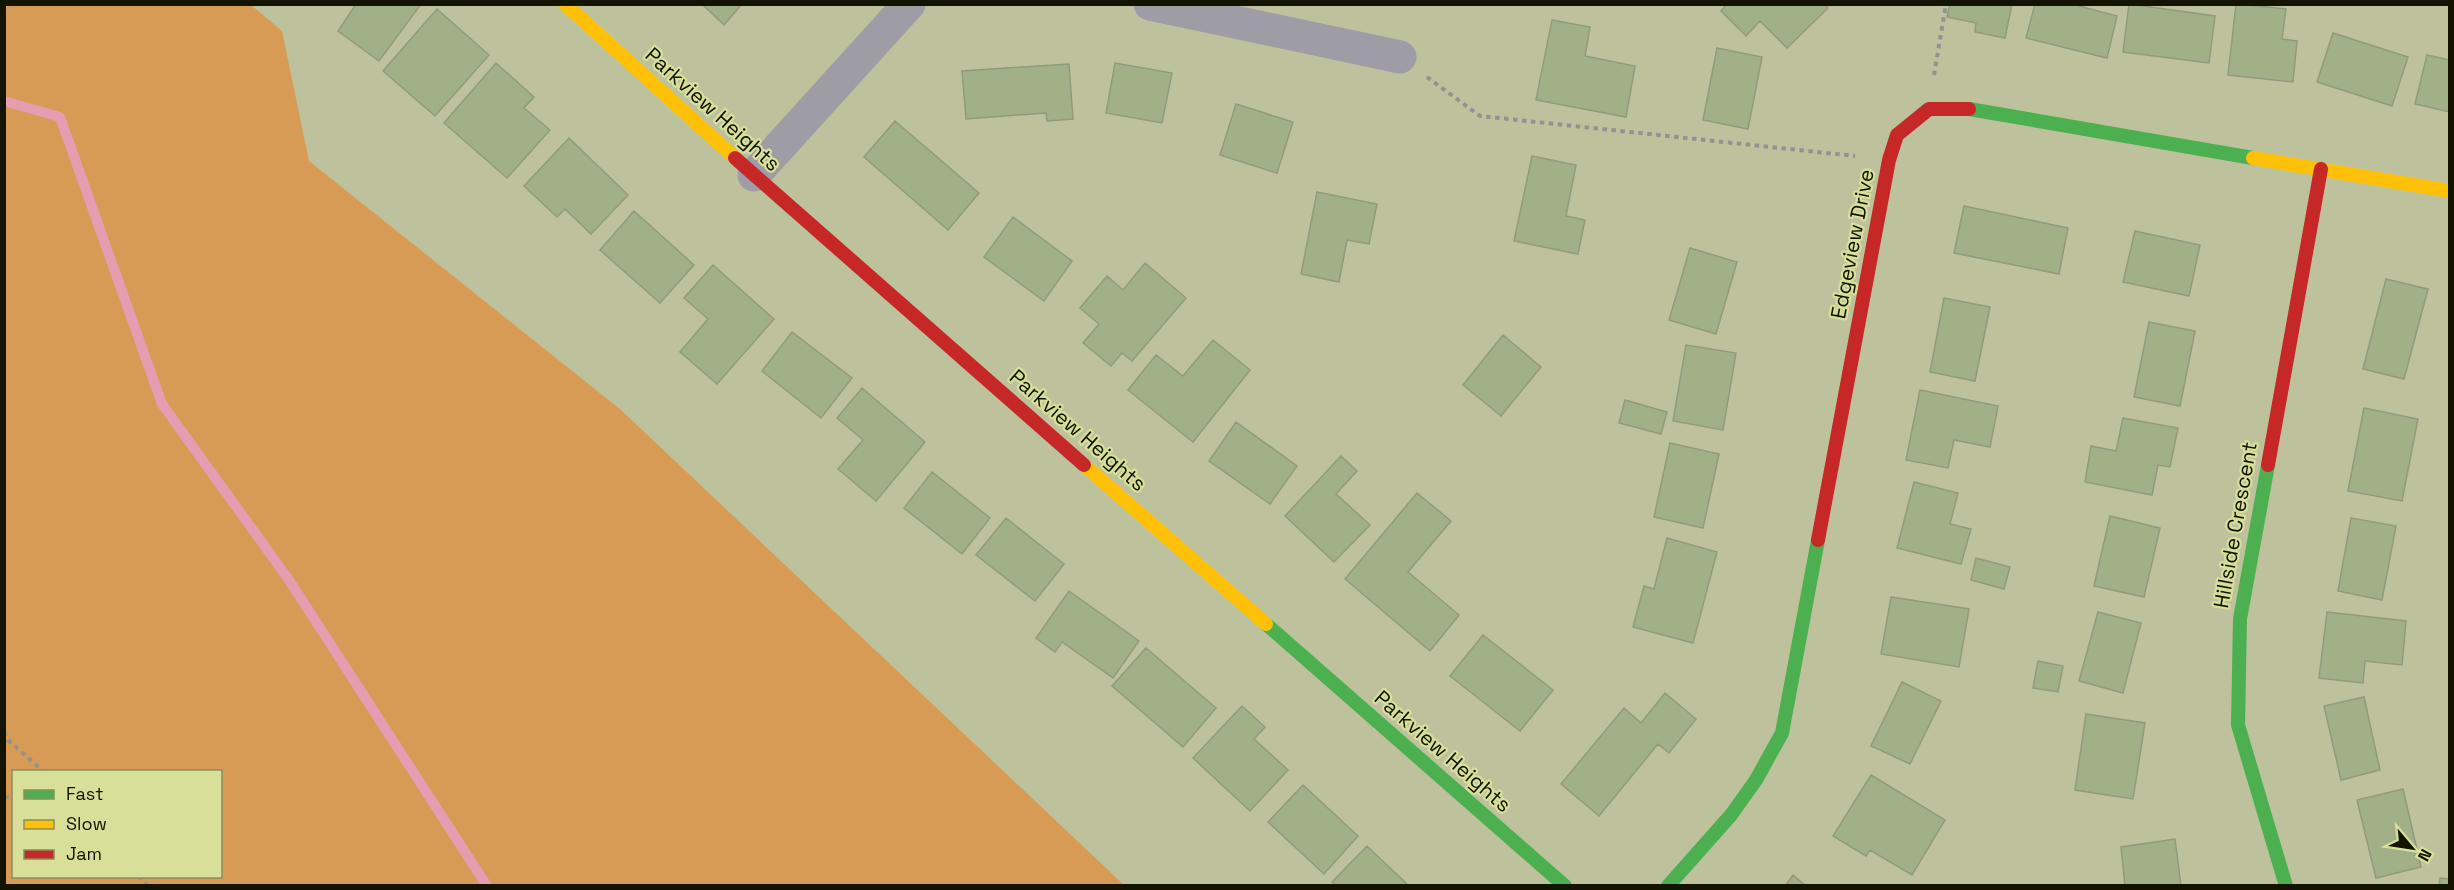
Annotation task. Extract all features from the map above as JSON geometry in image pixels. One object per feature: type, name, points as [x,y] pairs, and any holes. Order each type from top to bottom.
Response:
[{"type":"street","name":"Parkview Heights","points":[[565,4],[754,175],[1565,885]]},
{"type":"street","points":[[754,175],[909,4]]},
{"type":"street","points":[[1150,4],[1400,57]]},
{"type":"street","points":[[1929,109],[1966,109],[2450,191]]},
{"type":"street","name":"Edgeview Drive","points":[[1668,885],[1731,815],[1756,780],[1782,733],[1889,160],[1897,135],[1929,109]]},
{"type":"street","name":"Hillside Crescent","points":[[2286,885],[2238,725],[2240,619],[2321,169]]},
{"type":"path","points":[[1929,109],[1946,4]]},
{"type":"path","points":[[1400,57],[1480,116],[1889,160]]},
{"type":"path","points":[[4,732],[9,741],[43,770]]},
{"type":"shaded area","points":[[5,4],[251,5],[282,31],[309,161],[621,410],[1124,885],[5,885]]},
{"type":"building","points":[[356,4],[421,4],[379,61],[338,31]]},
{"type":"building","points":[[702,4],[742,4],[724,25]]},
{"type":"building","points":[[1727,4],[1825,4],[1828,8],[1787,48],[1760,21],[1746,36],[1721,11]]},
{"type":"building","points":[[1950,4],[2012,4],[2005,38],[1975,32],[1976,23],[1947,17]]},
{"type":"building","points":[[2035,4],[2080,4],[2079,6],[2117,16],[2107,58],[2026,38]]},
{"type":"building","points":[[2129,4],[2215,16],[2209,63],[2123,52]]},
{"type":"building","points":[[2236,4],[2286,9],[2282,39],[2297,41],[2293,82],[2228,75]]},
{"type":"building","points":[[437,9],[489,55],[435,116],[383,71]]},
{"type":"building","points":[[1552,20],[1590,27],[1585,56],[1635,66],[1626,117],[1536,100]]},
{"type":"building","points":[[2333,33],[2408,57],[2392,106],[2317,82]]},
{"type":"building","points":[[1717,48],[1762,57],[1748,129],[1703,120]]},
{"type":"building","points":[[2427,55],[2450,60],[2450,112],[2415,104]]},
{"type":"building","points":[[496,63],[534,97],[524,108],[550,130],[507,178],[444,123]]},
{"type":"building","points":[[1115,63],[1172,73],[1162,123],[1106,113]]},
{"type":"building","points":[[1069,64],[1073,119],[1047,121],[1046,113],[966,119],[962,71]]},
{"type":"building","points":[[1236,104],[1293,122],[1277,173],[1220,155]]},
{"type":"building","points":[[895,121],[979,193],[948,230],[864,157]]},
{"type":"building","points":[[569,138],[628,195],[591,234],[565,209],[557,217],[524,186]]},
{"type":"building","points":[[1532,156],[1576,165],[1566,216],[1585,220],[1578,254],[1514,241]]},
{"type":"building","points":[[1317,192],[1377,204],[1369,244],[1347,240],[1339,282],[1301,274]]},
{"type":"building","points":[[1964,206],[2068,228],[2059,274],[1954,253]]},
{"type":"building","points":[[634,211],[694,265],[660,303],[600,250]]},
{"type":"building","points":[[1013,217],[1072,261],[1044,301],[984,257]]},
{"type":"building","points":[[2135,231],[2200,245],[2189,296],[2123,282]]},
{"type":"building","points":[[1690,248],[1737,262],[1716,334],[1669,320]]},
{"type":"building","points":[[1145,263],[1186,298],[1132,361],[1122,353],[1111,366],[1083,343],[1099,324],[1080,308],[1107,276],[1123,290]]},
{"type":"building","points":[[713,265],[774,319],[717,384],[680,352],[708,319],[684,298]]},
{"type":"building","points":[[2386,279],[2428,289],[2404,379],[2363,369]]},
{"type":"building","points":[[1944,298],[1990,307],[1975,381],[1930,372]]},
{"type":"building","points":[[2149,322],[2195,331],[2180,406],[2134,397]]},
{"type":"building","points":[[792,332],[852,378],[821,418],[762,371]]},
{"type":"building","points":[[1503,335],[1541,367],[1501,416],[1463,385]]},
{"type":"building","points":[[1213,340],[1250,370],[1193,442],[1128,390],[1156,355],[1183,376]]},
{"type":"building","points":[[1686,345],[1736,353],[1723,430],[1673,421]]},
{"type":"building","points":[[862,388],[925,442],[876,501],[838,469],[863,440],[837,418]]},
{"type":"building","points":[[1920,390],[1998,406],[1990,447],[1954,440],[1948,468],[1906,460]]},
{"type":"building","points":[[1625,400],[1667,412],[1661,434],[1619,423]]},
{"type":"building","points":[[2364,408],[2418,419],[2402,501],[2348,491]]},
{"type":"building","points":[[2123,418],[2178,428],[2170,467],[2158,465],[2152,495],[2085,482],[2091,446],[2116,451]]},
{"type":"building","points":[[1236,422],[1297,466],[1270,504],[1209,461]]},
{"type":"building","points":[[1670,443],[1719,454],[1703,528],[1654,517]]},
{"type":"building","points":[[1341,456],[1357,471],[1336,494],[1370,525],[1334,562],[1285,516]]},
{"type":"building","points":[[932,472],[990,518],[962,554],[904,508]]},
{"type":"building","points":[[1914,482],[1958,493],[1950,524],[1971,529],[1961,564],[1897,548]]},
{"type":"building","points":[[1417,493],[1451,521],[1408,572],[1459,615],[1430,651],[1345,579]]},
{"type":"building","points":[[2110,516],[2160,528],[2144,597],[2094,586]]},
{"type":"building","points":[[1006,518],[1064,564],[1035,601],[976,555]]},
{"type":"building","points":[[2351,518],[2396,526],[2382,600],[2338,591]]},
{"type":"building","points":[[1667,538],[1717,552],[1693,643],[1633,627],[1644,586],[1654,589]]},
{"type":"building","points":[[1976,558],[2010,567],[2004,589],[1971,580]]},
{"type":"building","points":[[1069,591],[1139,641],[1113,678],[1062,642],[1055,652],[1036,638]]},
{"type":"building","points":[[1891,597],[1969,609],[1959,667],[1881,654]]},
{"type":"building","points":[[2098,612],[2141,623],[2123,693],[2079,681]]},
{"type":"building","points":[[2327,612],[2406,621],[2402,665],[2365,661],[2363,683],[2319,678]]},
{"type":"building","points":[[1483,635],[1553,690],[1520,731],[1450,676]]},
{"type":"building","points":[[1146,648],[1216,708],[1183,747],[1112,686]]},
{"type":"building","points":[[2038,661],[2063,666],[2058,692],[2033,688]]},
{"type":"building","points":[[1902,682],[1941,701],[1910,764],[1871,746]]},
{"type":"building","points":[[1665,693],[1696,719],[1669,753],[1658,744],[1599,816],[1561,784],[1624,708],[1641,723]]},
{"type":"building","points":[[2364,697],[2380,770],[2341,780],[2324,706]]},
{"type":"building","points":[[1242,706],[1265,727],[1254,739],[1288,770],[1250,811],[1193,758]]},
{"type":"building","points":[[2086,714],[2145,723],[2133,799],[2075,790]]},
{"type":"building","points":[[1871,775],[1945,820],[1912,875],[1870,850],[1866,856],[1833,836]]},
{"type":"building","points":[[1303,785],[1358,836],[1324,874],[1268,822]]},
{"type":"building","points":[[2403,789],[2421,867],[2376,878],[2357,800]]},
{"type":"building","points":[[2175,839],[2181,886],[2125,886],[2121,847]]},
{"type":"building","points":[[1367,846],[1409,886],[1336,886],[1332,882]]},
{"type":"building","points":[[1793,875],[1806,886],[1785,886]]},
{"type":"building","points":[[2440,878],[2450,879],[2450,886],[2439,886]]},
{"type":"waterway","points":[[4,101],[60,117],[162,404],[289,580],[487,886]]},
{"type":"traffic: fast","points":[[1969,109],[2253,158]]},
{"type":"traffic: fast","points":[[2268,465],[2240,619],[2238,725],[2286,886]]},
{"type":"traffic: fast","points":[[1668,886],[1731,815],[1756,780],[1782,733],[1818,540]]},
{"type":"traffic: fast","points":[[1266,624],[1565,886]]},
{"type":"traffic: slow","points":[[565,4],[735,158]]},
{"type":"traffic: slow","points":[[2253,158],[2450,191]]},
{"type":"traffic: slow","points":[[1084,465],[1266,624]]},
{"type":"traffic: jam","points":[[1818,540],[1889,160],[1897,135],[1929,109],[1969,109]]},
{"type":"traffic: jam","points":[[735,158],[1084,465]]},
{"type":"traffic: jam","points":[[2268,465],[2321,169]]}]
